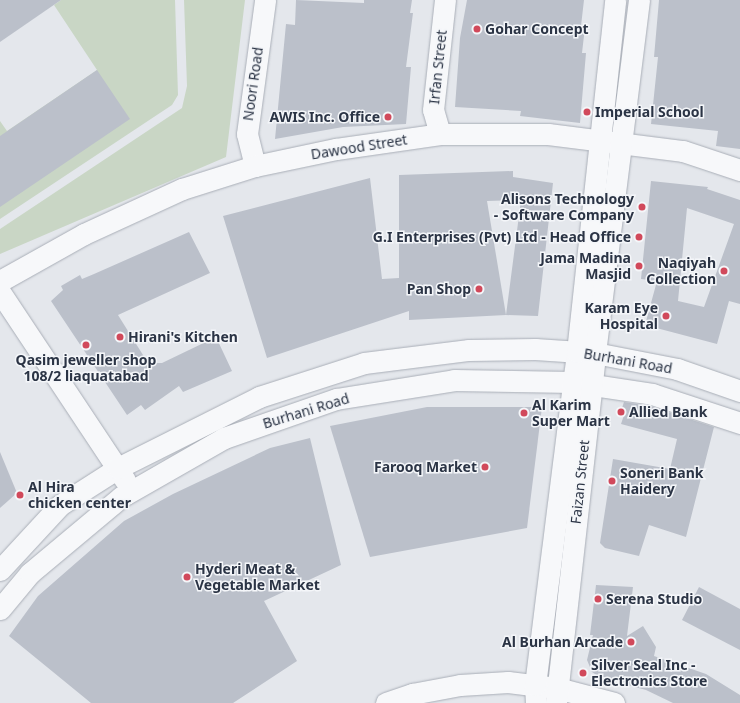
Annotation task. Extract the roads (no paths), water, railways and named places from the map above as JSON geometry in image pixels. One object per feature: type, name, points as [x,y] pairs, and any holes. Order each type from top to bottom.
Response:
[{"type":"street","name":"Noori Road","points":[[255,166],[247,134],[265,0]]},
{"type":"street","name":"Irfan Street","points":[[440,134],[433,110],[445,0]]},
{"type":"street","name":"Faizan Street","points":[[586,352],[599,140],[615,0]]},
{"type":"street","name":"Faizan Street","points":[[536,694],[586,352],[623,143],[639,0]]},
{"type":"street","name":"Dawood Street","points":[[0,282],[84,234],[175,192],[255,166],[336,149],[440,134],[548,134],[683,151],[740,170]]},
{"type":"street","points":[[0,292],[118,468],[131,491]]},
{"type":"street","name":"Burhani Road","points":[[0,570],[60,505],[118,468],[259,397],[364,363],[469,350],[586,352],[677,369],[740,391]]},
{"type":"street","name":"Burhani Road","points":[[0,609],[30,573],[131,491],[224,438],[336,399],[454,380],[582,383],[652,394],[740,423]]},
{"type":"street","name":"Faizan Street","points":[[556,696],[582,383]]},
{"type":"street","points":[[386,703],[412,694],[460,685],[508,682],[536,694],[614,703]]},
{"type":"place","name":"Gohar Concept","points":[[477,29]]},
{"type":"place","name":"Imperial School","points":[[587,112]]},
{"type":"place","name":"AWIS Inc. Office","points":[[388,117]]},
{"type":"place","name":"Alisons Technology - Software Company","points":[[642,207]]},
{"type":"place","name":"G.I Enterprises (Pvt) Ltd - Head Office","points":[[639,237]]},
{"type":"place","name":"Jama Madina Masjid","points":[[639,266]]},
{"type":"place","name":"Naqiyah Collection","points":[[724,271]]},
{"type":"place","name":"Pan Shop","points":[[479,289]]},
{"type":"place","name":"Karam Eye Hospital","points":[[666,316]]},
{"type":"place","name":"Hirani's Kitchen","points":[[120,337]]},
{"type":"place","name":"Qasim jeweller shop 108/2 liaquatabad","points":[[86,345]]},
{"type":"place","name":"Allied Bank","points":[[621,412]]},
{"type":"place","name":"Al Karim Super Mart","points":[[524,413]]},
{"type":"place","name":"Farooq Market","points":[[485,467]]},
{"type":"place","name":"Soneri Bank Haidery","points":[[612,481]]},
{"type":"place","name":"Al Hira chicken center","points":[[20,495]]},
{"type":"place","name":"Hyderi Meat & Vegetable Market","points":[[187,577]]},
{"type":"place","name":"Serena Studio","points":[[598,599]]},
{"type":"place","name":"Al Burhan Arcade","points":[[631,642]]},
{"type":"place","name":"Silver Seal Inc - Electronics Store","points":[[583,673]]}]
